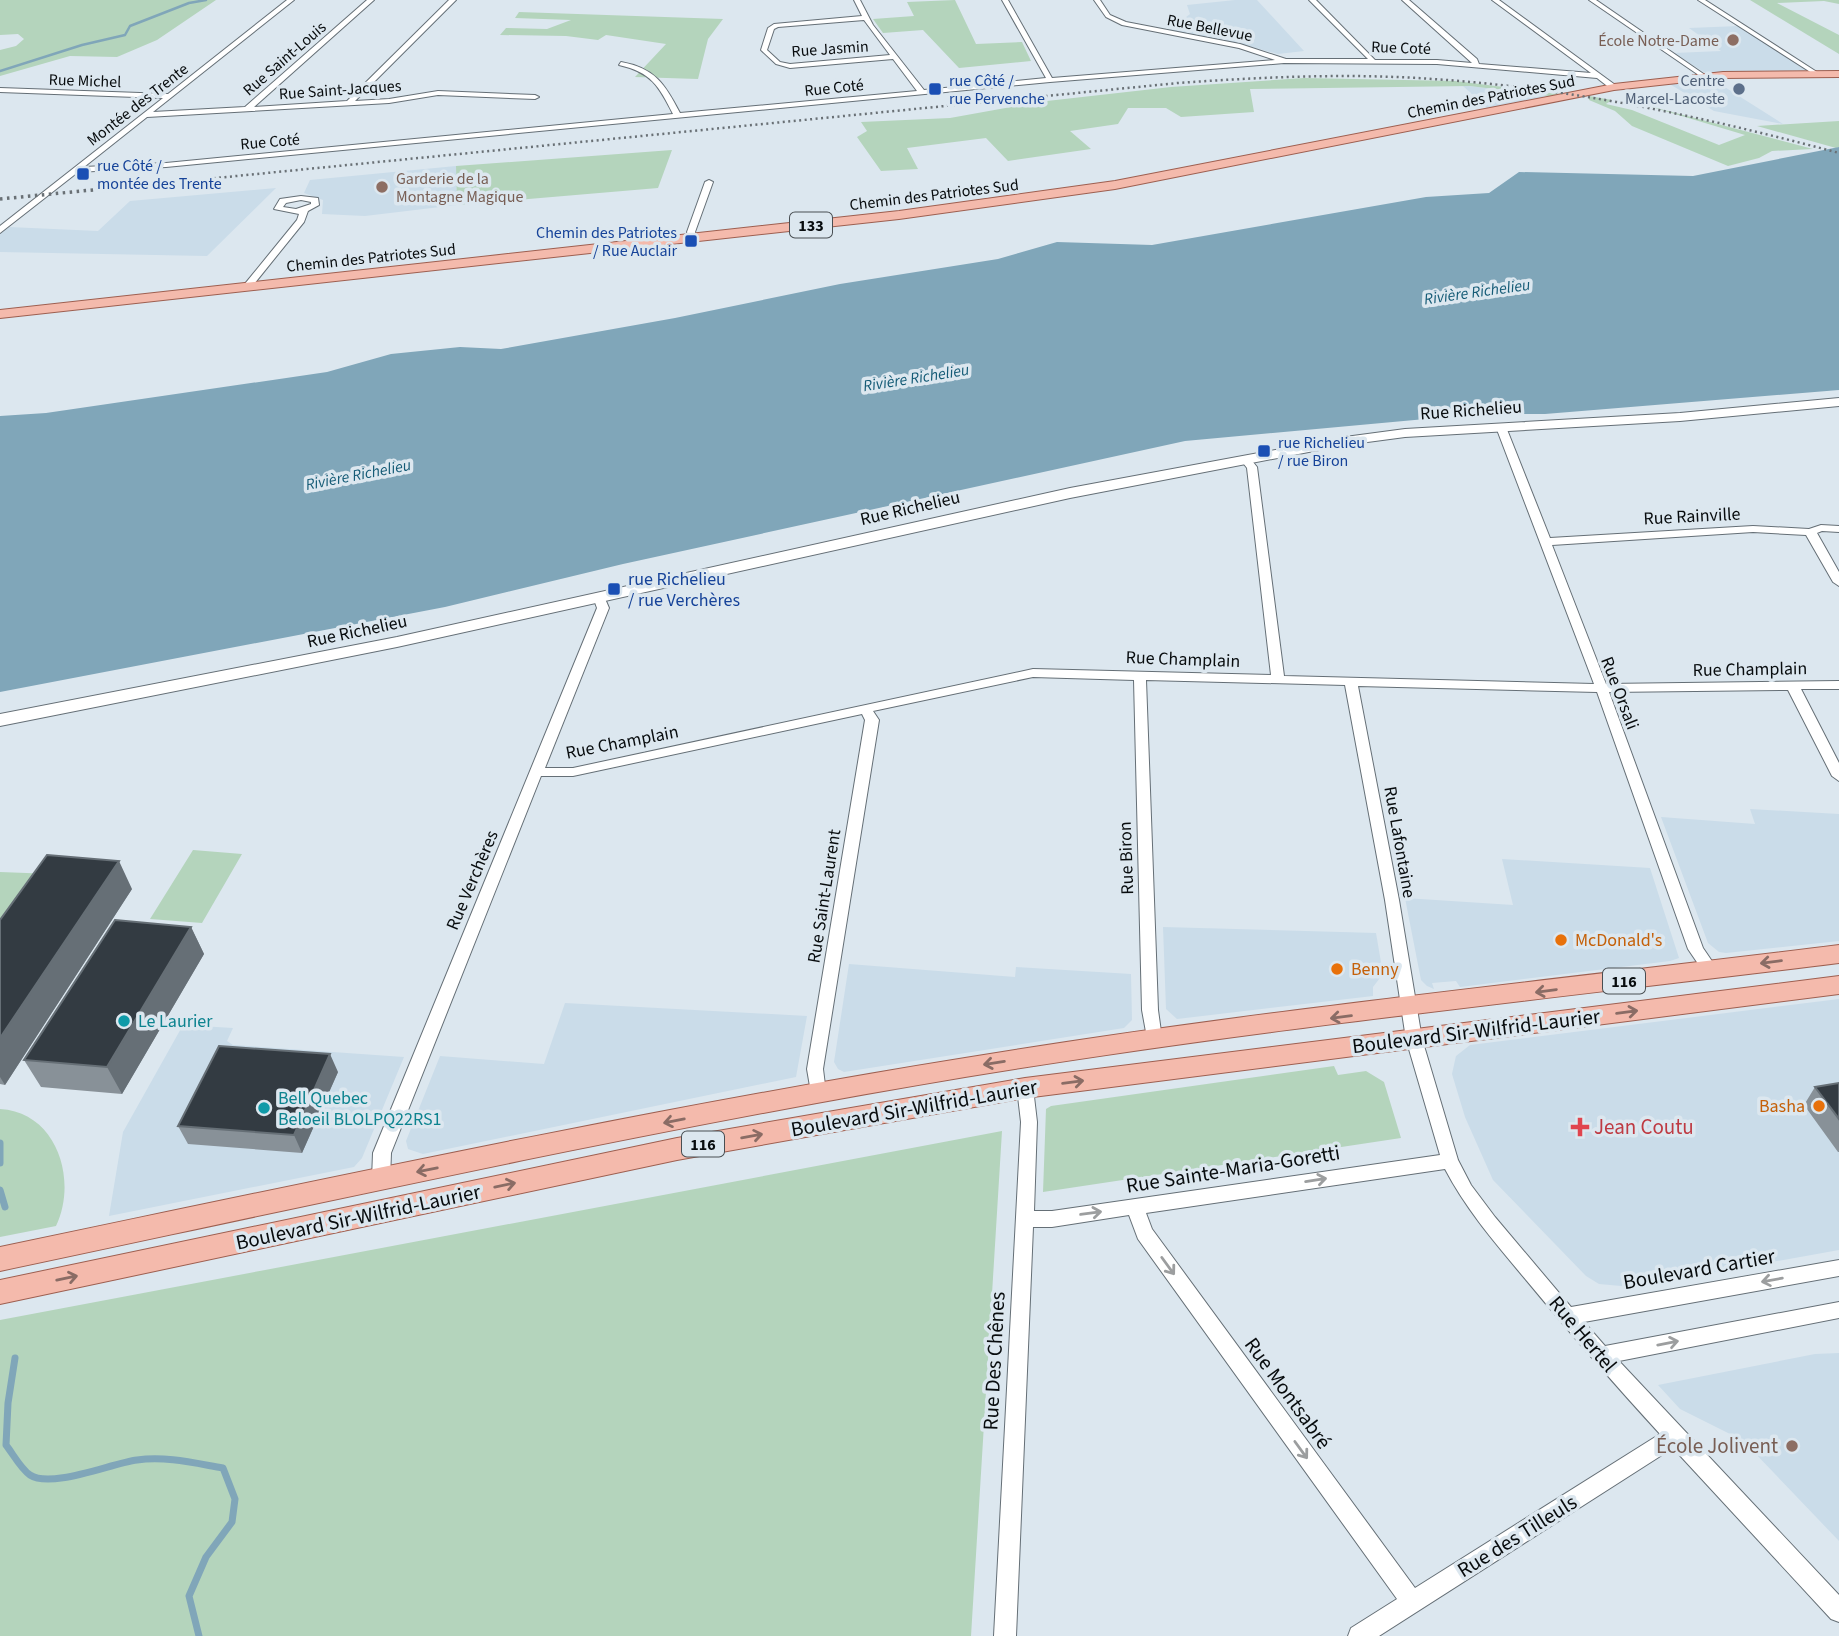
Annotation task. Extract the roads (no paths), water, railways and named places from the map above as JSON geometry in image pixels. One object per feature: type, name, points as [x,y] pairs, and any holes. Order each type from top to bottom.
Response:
[{"type":"main road","name":"133","points":[[1614,87],[1704,77],[1839,74]]},
{"type":"main road","name":"Chemin des Patriotes Sud","points":[[0,314],[899,215],[1100,188],[1614,87]]},
{"type":"main road","name":"Rue Richelieu","points":[[0,720],[370,648],[1070,493],[1245,459],[1380,436],[1691,416],[1839,402]]},
{"type":"main road","name":"Boulevard Sir-Wilfrid-Laurier","points":[[0,1259],[381,1179],[818,1093],[1154,1039],[1839,954]]},
{"type":"main road","name":"Boulevard Sir-Wilfrid-Laurier","points":[[0,1292],[677,1149],[1025,1088],[1839,985]]},
{"type":"street","name":"Montée des Trente","points":[[0,229],[291,0]]},
{"type":"street","name":"Rue Saint-Louis","points":[[247,109],[371,0]]},
{"type":"street","points":[[348,104],[453,0]]},
{"type":"street","points":[[857,0],[866,18],[922,92]]},
{"type":"street","points":[[1005,0],[1050,80]]},
{"type":"street","name":"Rue Bellevue","points":[[1097,0],[1108,16],[1124,24],[1240,46],[1275,55],[1284,61]]},
{"type":"street","points":[[1312,0],[1371,60]]},
{"type":"street","points":[[1405,0],[1475,60],[1476,65]]},
{"type":"street","points":[[1494,0],[1614,87]]},
{"type":"street","points":[[1592,0],[1704,77]]},
{"type":"street","points":[[1701,0],[1817,74]]},
{"type":"street","name":"Rue Jasmin","points":[[866,18],[776,25],[771,28],[764,50],[779,63],[793,66],[895,57]]},
{"type":"street","name":"Rue Coté","points":[[76,170],[166,165],[1050,80],[1284,61],[1371,60],[1476,65],[1596,76]]},
{"type":"street","points":[[621,64],[640,66],[648,71],[665,90],[678,116]]},
{"type":"street","name":"Rue Michel","points":[[0,90],[170,96]]},
{"type":"street","name":"Rue Saint-Jacques","points":[[146,115],[397,101],[438,93],[535,97]]},
{"type":"street","points":[[692,237],[691,232],[709,182]]},
{"type":"street","points":[[247,287],[300,220],[304,211]]},
{"type":"street","name":"Rue Orsali","points":[[1502,427],[1696,949],[1710,970]]},
{"type":"street","points":[[1245,459],[1252,467],[1278,679]]},
{"type":"street","name":"Rue Rainville","points":[[1546,542],[1740,530],[1810,532],[1839,528]]},
{"type":"street","points":[[1810,532],[1839,582]]},
{"type":"street","name":"Rue Verchères","points":[[381,1179],[382,1153],[603,608],[600,597]]},
{"type":"street","name":"Rue Champlain","points":[[537,772],[573,772],[1033,673],[1600,688],[1839,685]]},
{"type":"street","name":"Rue Biron","points":[[1140,676],[1150,1010],[1154,1039]]},
{"type":"street","name":"Rue Lafontaine","points":[[1351,682],[1392,900],[1409,1009]]},
{"type":"street","points":[[1791,685],[1839,776]]},
{"type":"street","name":"Rue Saint-Laurent","points":[[818,1093],[815,1069],[872,720],[865,708]]},
{"type":"street","name":"Rue Hertel","points":[[1409,1009],[1414,1039],[1450,1161],[1465,1191],[1601,1356],[1839,1611]]},
{"type":"street","name":"Rue Des Chênes","points":[[1005,1636],[1029,1122],[1025,1088]]},
{"type":"street","name":"Rue Sainte-Maria-Goretti","points":[[1023,1219],[1052,1219],[1450,1161]]},
{"type":"street","name":"Rue Montsabré","points":[[1135,1207],[1144,1233],[1412,1602]]},
{"type":"street","name":"Boulevard Cartier","points":[[1567,1316],[1839,1268]]},
{"type":"street","points":[[1601,1356],[1839,1310]]},
{"type":"street","name":"Rue des Tilleuls","points":[[1359,1636],[1674,1436]]},
{"type":"water","name":"Rivière Richelieu","points":[[1839,147],[1839,390],[1545,414],[1480,414],[1185,441],[623,564],[445,607],[0,692],[0,416],[46,413],[327,372],[391,354],[460,347],[501,349],[675,318],[840,284],[998,259],[1057,242],[1152,245],[1426,197],[1489,193],[1519,172],[1693,176]]},
{"type":"waterway","points":[[0,71],[82,45],[125,35],[130,26],[189,3],[206,0]]},
{"type":"waterway","points":[[0,1143],[0,1163]]},
{"type":"waterway","points":[[0,1190],[5,1207]]},
{"type":"waterway","points":[[15,1358],[8,1403],[6,1445],[30,1475],[52,1479],[148,1459],[223,1468],[235,1499],[232,1522],[206,1557],[189,1596],[199,1636]]},
{"type":"railway","points":[[115,188],[1178,83],[1306,76],[1401,77],[1536,89],[1688,116],[1839,153]]},
{"type":"railway","points":[[0,199],[133,186]]},
{"type":"place","name":"École Notre-Dame","points":[[1733,40]]},
{"type":"place","name":"rue Côté / rue Pervenche","points":[[935,89]]},
{"type":"place","name":"Centre Marcel-Lacoste","points":[[1739,89]]},
{"type":"place","name":"rue Côté / montée des Trente","points":[[83,174]]},
{"type":"place","name":"Garderie de la Montagne Magique","points":[[382,187]]},
{"type":"place","name":"Chemin des Patriotes / Rue Auclair","points":[[691,241]]},
{"type":"place","name":"rue Richelieu / rue Biron","points":[[1264,451]]},
{"type":"place","name":"rue Richelieu / rue Verchères","points":[[614,589]]},
{"type":"place","name":"McDonald's","points":[[1561,940]]},
{"type":"place","name":"Benny","points":[[1337,969]]},
{"type":"place","name":"Le Laurier","points":[[124,1021]]},
{"type":"place","name":"Basha","points":[[1819,1106]]},
{"type":"place","name":"Bell Quebec Beloeil BLOLPQ22RS1","points":[[264,1108]]},
{"type":"place","name":"Jean Coutu","points":[[1580,1127]]},
{"type":"place","name":"École Jolivent","points":[[1792,1446]]}]
